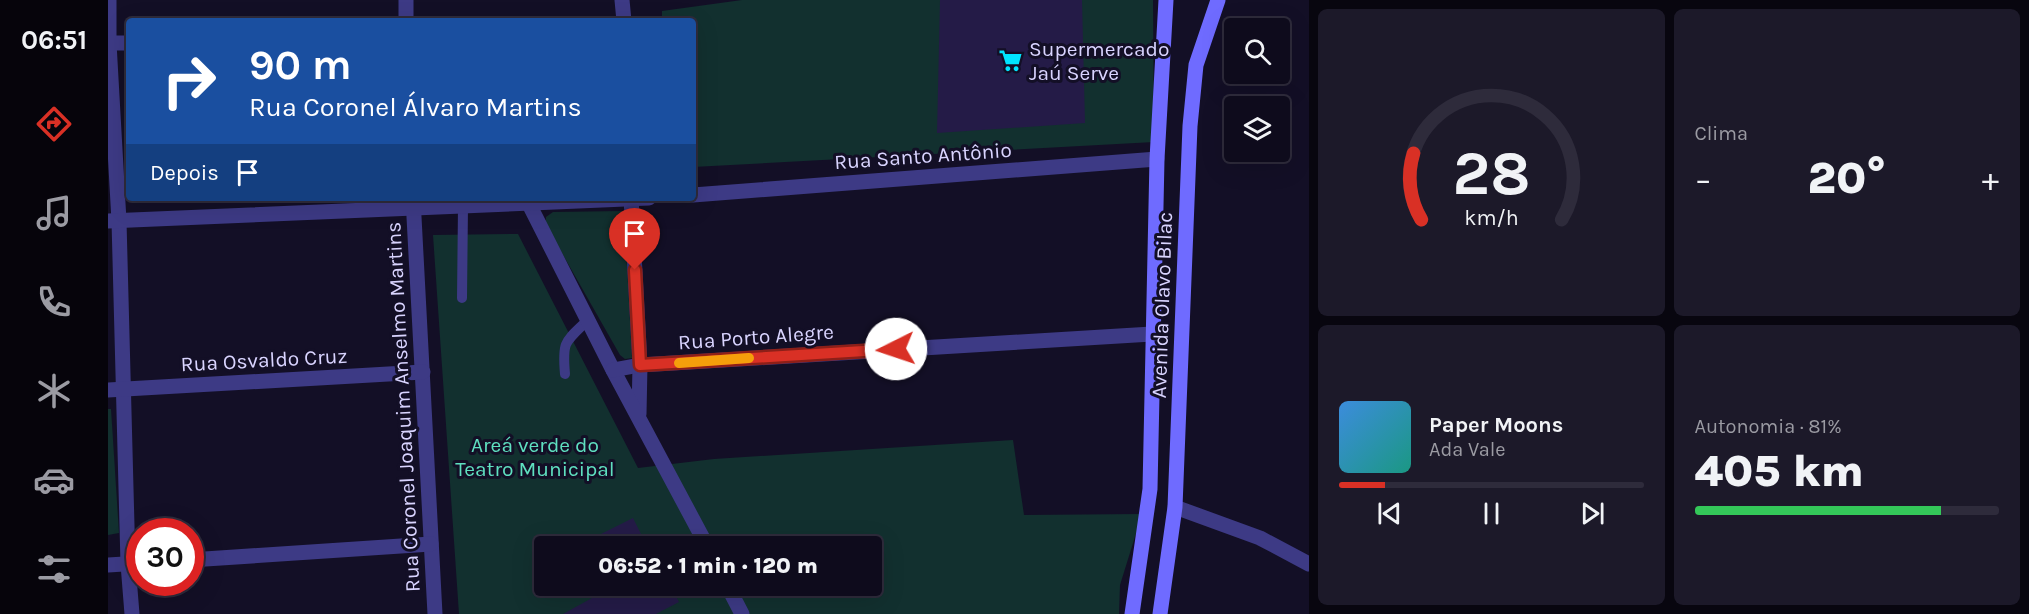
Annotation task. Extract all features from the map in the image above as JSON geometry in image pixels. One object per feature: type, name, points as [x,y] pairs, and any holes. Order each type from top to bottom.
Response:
[{"type":"main road","name":"Avenida Olavo Bilac","points":[[1132,614],[1150,489],[1157,159],[1166,0]]},
{"type":"main road","name":"Avenida Olavo Bilac","points":[[1160,614],[1175,507],[1190,126],[1196,65],[1218,0]]},
{"type":"street","points":[[109,0],[108,43],[114,221],[132,518]]},
{"type":"street","points":[[405,0],[406,18]]},
{"type":"street","points":[[622,0],[624,18]]},
{"type":"street","points":[[108,43],[126,43]]},
{"type":"street","name":"Rua Santo Antônio","points":[[696,195],[1157,159]]},
{"type":"street","points":[[114,221],[413,203],[464,206],[591,201]]},
{"type":"street","points":[[631,201],[640,365],[639,417]]},
{"type":"street","name":"Rua Coronel Joaquim Anselmo Martins","points":[[413,203],[435,614]]},
{"type":"street","points":[[530,204],[701,536]]},
{"type":"street","name":"Rua Porto Alegre","points":[[614,370],[640,365],[1152,334]]},
{"type":"street","name":"Rua Osvaldo Cruz","points":[[108,390],[423,372]]},
{"type":"street","points":[[1175,507],[1260,538],[1309,564]]},
{"type":"street","points":[[204,559],[431,544]]},
{"type":"street","points":[[108,565],[126,564]]},
{"type":"street","points":[[132,614],[133,596]]},
{"type":"street","points":[[733,596],[742,614]]},
{"type":"lane","points":[[462,297],[464,206]]},
{"type":"lane","points":[[565,374],[563,351],[565,342],[588,320]]},
{"type":"green space","points":[[742,0],[1153,0],[1154,142],[696,167],[696,18],[662,18],[662,11]]},
{"type":"green space","points":[[624,211],[632,358],[625,359],[620,355],[546,225],[546,217],[553,212]]},
{"type":"green space","name":"Areá verde do Teatro Municipal","points":[[518,234],[638,468],[714,459],[1013,440],[1024,515],[1142,514],[1120,585],[1119,614],[459,614],[433,235]]},
{"type":"green space","points":[[108,409],[111,409],[119,533],[108,535]]},
{"type":"building","name":"Supermercado Jaú Serve","points":[[940,0],[1082,0],[1085,123],[937,133]]},
{"type":"building","points":[[633,518],[642,536],[597,536]]},
{"type":"building","points":[[596,596],[676,596],[679,602],[656,614],[563,614]]},
{"type":"slow traffic","points":[[679,363],[749,358]]},
{"type":"place","name":"Supermercado Jaú Serve","points":[[1011,61]]},
{"type":"route","points":[[635,270],[640,365],[896,349]]}]
